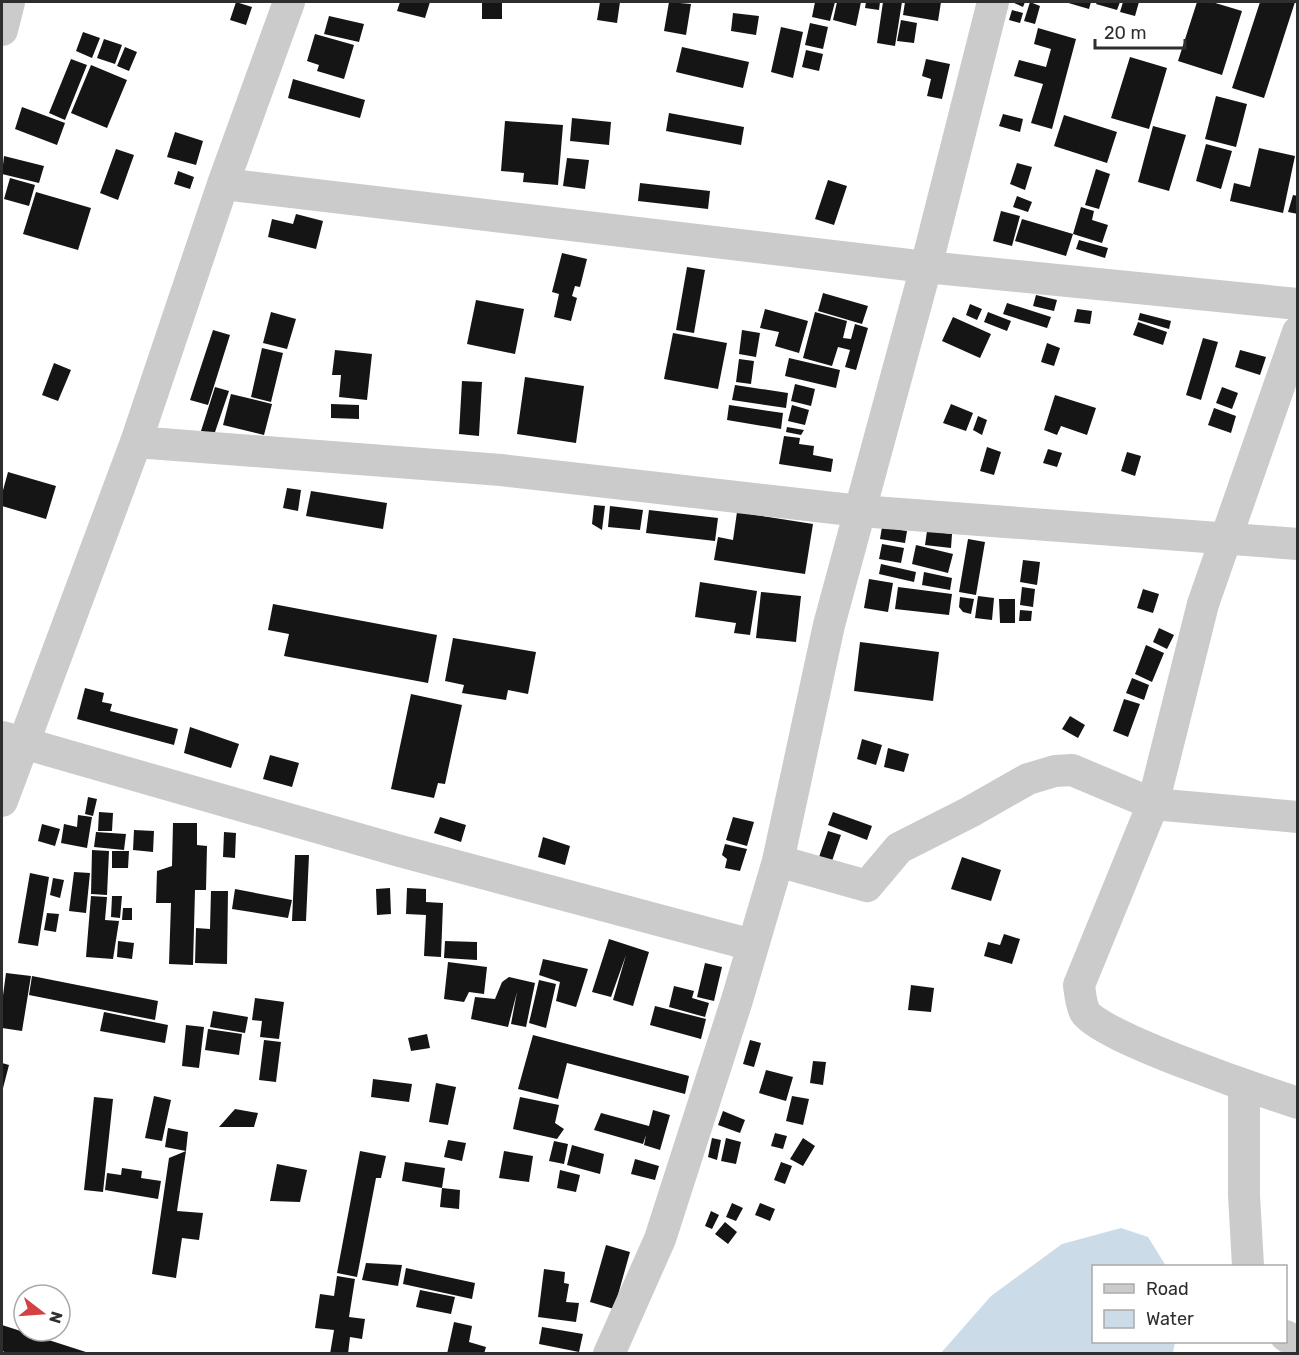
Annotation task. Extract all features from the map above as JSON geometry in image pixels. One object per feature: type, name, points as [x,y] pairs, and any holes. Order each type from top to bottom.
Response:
[{"type":"street","points":[[2,30],[9,2]]},
{"type":"street","points":[[2,801],[12,740],[136,442],[223,184],[290,2]]},
{"type":"street","points":[[609,1353],[660,1239],[737,1000],[778,861],[829,625],[926,267],[993,2]]},
{"type":"street","points":[[223,184],[926,267],[1298,304]]},
{"type":"street","points":[[1298,332],[1203,604],[1153,804],[1078,985],[1085,1013],[1108,1031],[1244,1086],[1298,1103]]},
{"type":"street","points":[[136,442],[501,470],[860,511],[1298,544]]},
{"type":"street","points":[[12,740],[400,851],[752,945]]},
{"type":"street","points":[[778,861],[867,886],[898,848],[970,812],[1028,779],[1055,771],[1072,770],[1153,804],[1298,817]]},
{"type":"street","points":[[1244,1086],[1244,1195],[1248,1265]]},
{"type":"water","points":[[1121,1228],[1148,1237],[1165,1265],[1092,1265],[1092,1343],[1175,1343],[1173,1353],[941,1353],[991,1296],[1062,1244]]},
{"type":"building","points":[[236,2],[252,7],[246,25],[230,20]]},
{"type":"building","points":[[400,2],[430,2],[425,18],[397,11]]},
{"type":"building","points":[[482,2],[502,2],[502,19],[482,19]]},
{"type":"building","points":[[600,2],[620,2],[617,23],[597,20]]},
{"type":"building","points":[[669,2],[691,4],[686,35],[664,31]]},
{"type":"building","points":[[815,2],[835,2],[830,21],[812,17]]},
{"type":"building","points":[[837,2],[861,2],[856,26],[833,20]]},
{"type":"building","points":[[866,2],[880,2],[879,10],[865,8]]},
{"type":"building","points":[[883,2],[902,2],[895,46],[877,43]]},
{"type":"building","points":[[905,2],[941,2],[938,21],[903,15]]},
{"type":"building","points":[[1012,2],[1025,2],[1023,7]]},
{"type":"building","points":[[1030,2],[1040,6],[1035,24],[1024,21]]},
{"type":"building","points":[[1065,2],[1091,2],[1089,9]]},
{"type":"building","points":[[1097,2],[1120,2],[1117,10],[1096,4]]},
{"type":"building","points":[[1123,2],[1139,2],[1135,16],[1120,12]]},
{"type":"building","points":[[1197,2],[1212,2],[1242,11],[1222,75],[1178,61]]},
{"type":"building","points":[[1260,2],[1295,2],[1264,98],[1232,88]]},
{"type":"building","points":[[1012,10],[1023,13],[1020,23],[1009,20]]},
{"type":"building","points":[[733,13],[759,16],[756,35],[731,31]]},
{"type":"building","points":[[329,16],[364,24],[359,42],[324,34]]},
{"type":"building","points":[[901,20],[917,23],[914,43],[897,41]]},
{"type":"building","points":[[810,23],[828,27],[823,49],[805,45]]},
{"type":"building","points":[[781,27],[803,32],[793,78],[771,72]]},
{"type":"building","points":[[1038,28],[1076,39],[1052,129],[1031,123],[1043,84],[1014,76],[1019,60],[1046,67],[1051,49],[1034,44]]},
{"type":"building","points":[[83,32],[100,38],[92,58],[76,51]]},
{"type":"building","points":[[315,34],[354,45],[344,79],[317,71],[319,65],[307,61]]},
{"type":"building","points":[[104,39],[122,45],[115,64],[97,58]]},
{"type":"building","points":[[125,47],[137,52],[129,71],[117,66]]},
{"type":"building","points":[[682,47],[749,62],[743,88],[676,72]]},
{"type":"building","points":[[806,50],[823,54],[819,71],[802,67]]},
{"type":"building","points":[[1130,57],[1167,68],[1149,129],[1111,118]]},
{"type":"building","points":[[71,59],[87,65],[65,120],[49,113]]},
{"type":"building","points":[[926,59],[950,64],[942,99],[927,96],[931,79],[922,76]]},
{"type":"building","points":[[91,65],[127,80],[107,128],[71,113]]},
{"type":"building","points":[[293,79],[365,100],[360,118],[288,98]]},
{"type":"building","points":[[1216,96],[1247,104],[1236,147],[1205,139]]},
{"type":"building","points":[[22,107],[65,123],[57,145],[15,129]]},
{"type":"building","points":[[669,113],[744,127],[741,145],[666,131]]},
{"type":"building","points":[[1003,114],[1023,119],[1020,132],[999,126]]},
{"type":"building","points":[[1064,115],[1117,132],[1107,163],[1054,146]]},
{"type":"building","points":[[572,118],[611,122],[609,145],[570,141]]},
{"type":"building","points":[[505,121],[563,125],[558,185],[523,182],[524,173],[501,171]]},
{"type":"building","points":[[1153,126],[1186,135],[1169,191],[1138,182]]},
{"type":"building","points":[[175,132],[203,141],[196,165],[167,157]]},
{"type":"building","points":[[1206,144],[1232,151],[1221,189],[1196,181]]},
{"type":"building","points":[[1259,148],[1295,156],[1283,213],[1230,201],[1234,183],[1250,187]]},
{"type":"building","points":[[116,149],[134,155],[118,200],[100,193]]},
{"type":"building","points":[[4,156],[44,166],[39,183],[2,174]]},
{"type":"building","points":[[567,158],[589,160],[585,189],[563,186]]},
{"type":"building","points":[[1017,163],[1032,167],[1025,190],[1010,184]]},
{"type":"building","points":[[1096,169],[1110,174],[1099,209],[1085,205]]},
{"type":"building","points":[[178,171],[194,177],[190,189],[174,184]]},
{"type":"building","points":[[10,178],[35,185],[29,206],[4,199]]},
{"type":"building","points":[[828,180],[847,186],[834,225],[815,219]]},
{"type":"building","points":[[640,183],[710,191],[708,209],[638,201]]},
{"type":"building","points":[[36,192],[91,208],[78,250],[23,234]]},
{"type":"building","points":[[1293,195],[1298,196],[1298,214],[1288,212]]},
{"type":"building","points":[[1017,196],[1032,202],[1028,212],[1013,207]]},
{"type":"building","points":[[1081,207],[1094,211],[1092,220],[1108,225],[1102,243],[1073,234]]},
{"type":"building","points":[[1001,211],[1020,216],[1012,246],[993,241]]},
{"type":"building","points":[[296,214],[323,221],[316,249],[268,237],[272,219],[293,224]]},
{"type":"building","points":[[1022,219],[1073,234],[1066,256],[1015,241]]},
{"type":"building","points":[[1079,240],[1108,248],[1105,258],[1076,249]]},
{"type":"building","points":[[562,253],[587,259],[580,287],[575,286],[572,296],[577,298],[571,321],[554,317],[559,294],[552,292]]},
{"type":"building","points":[[687,267],[705,270],[694,333],[676,330]]},
{"type":"building","points":[[823,293],[868,306],[862,324],[818,311]]},
{"type":"building","points":[[1036,295],[1057,300],[1054,311],[1033,306]]},
{"type":"building","points":[[476,300],[524,309],[515,354],[467,344]]},
{"type":"building","points":[[1007,303],[1051,317],[1047,328],[1003,314]]},
{"type":"building","points":[[970,304],[982,309],[977,320],[966,315]]},
{"type":"building","points":[[765,309],[808,321],[799,353],[775,346],[779,332],[760,328]]},
{"type":"building","points":[[1077,309],[1092,311],[1090,324],[1074,322]]},
{"type":"building","points":[[271,312],[296,319],[287,349],[263,343]]},
{"type":"building","points":[[815,312],[847,321],[843,338],[851,339],[855,324],[868,328],[856,370],[845,367],[850,350],[838,347],[832,366],[803,358]]},
{"type":"building","points":[[988,312],[1011,321],[1007,331],[984,322]]},
{"type":"building","points":[[1140,313],[1171,321],[1169,329],[1138,320]]},
{"type":"building","points":[[953,317],[991,334],[980,358],[942,341]]},
{"type":"building","points":[[1138,322],[1167,332],[1163,345],[1133,335]]},
{"type":"building","points":[[213,330],[230,335],[208,405],[190,400]]},
{"type":"building","points":[[742,330],[760,333],[756,357],[739,354]]},
{"type":"building","points":[[673,333],[727,343],[718,389],[664,379]]},
{"type":"building","points":[[1203,338],[1218,342],[1201,400],[1186,395]]},
{"type":"building","points":[[1047,343],[1060,348],[1054,366],[1041,362]]},
{"type":"building","points":[[262,348],[283,353],[271,402],[251,397]]},
{"type":"building","points":[[335,350],[372,354],[367,400],[339,397],[341,375],[332,375]]},
{"type":"building","points":[[1240,350],[1266,357],[1260,375],[1235,367]]},
{"type":"building","points":[[789,358],[840,370],[836,388],[785,376]]},
{"type":"building","points":[[739,359],[754,361],[751,384],[736,382]]},
{"type":"building","points":[[54,363],[71,370],[58,401],[42,395]]},
{"type":"building","points":[[525,377],[584,386],[576,443],[517,434]]},
{"type":"building","points":[[462,381],[482,382],[479,436],[459,434]]},
{"type":"building","points":[[795,384],[815,389],[811,406],[791,401]]},
{"type":"building","points":[[735,385],[788,393],[786,408],[732,400]]},
{"type":"building","points":[[215,387],[229,391],[214,435],[201,431]]},
{"type":"building","points":[[1222,387],[1238,393],[1232,409],[1216,403]]},
{"type":"building","points":[[231,394],[272,404],[264,435],[223,425]]},
{"type":"building","points":[[1055,395],[1096,408],[1087,435],[1061,426],[1057,435],[1044,430]]},
{"type":"building","points":[[331,404],[359,405],[359,419],[331,418]]},
{"type":"building","points":[[951,404],[973,413],[966,431],[943,423]]},
{"type":"building","points":[[729,405],[783,413],[781,429],[727,420]]},
{"type":"building","points":[[792,405],[809,410],[805,425],[788,421]]},
{"type":"building","points":[[1214,408],[1236,416],[1231,433],[1208,425]]},
{"type":"building","points":[[978,416],[987,420],[982,435],[973,430]]},
{"type":"building","points":[[787,427],[804,430],[801,435],[786,432]]},
{"type":"building","points":[[784,436],[800,438],[799,444],[814,446],[813,455],[833,459],[831,472],[779,464]]},
{"type":"building","points":[[987,447],[1001,452],[994,475],[980,471]]},
{"type":"building","points":[[1048,449],[1062,453],[1057,467],[1043,463]]},
{"type":"building","points":[[1127,452],[1141,456],[1135,476],[1121,471]]},
{"type":"building","points":[[8,472],[56,486],[46,519],[2,506],[2,494]]},
{"type":"building","points":[[287,488],[301,490],[298,511],[283,508]]},
{"type":"building","points":[[311,491],[387,503],[383,529],[306,516]]},
{"type":"building","points":[[594,505],[605,506],[602,530],[592,524]]},
{"type":"building","points":[[610,506],[643,510],[640,530],[608,527]]},
{"type":"building","points":[[649,510],[718,518],[715,541],[646,533]]},
{"type":"building","points":[[737,512],[813,524],[805,574],[714,560],[718,537],[733,540]]},
{"type":"building","points":[[882,527],[907,531],[905,543],[880,539]]},
{"type":"building","points":[[927,531],[952,534],[951,548],[925,545]]},
{"type":"building","points":[[968,539],[985,542],[976,595],[959,592]]},
{"type":"building","points":[[882,544],[904,548],[901,563],[879,559]]},
{"type":"building","points":[[916,545],[953,554],[948,573],[912,564]]},
{"type":"building","points":[[1023,560],[1040,562],[1037,585],[1020,582]]},
{"type":"building","points":[[881,564],[916,572],[914,582],[879,574]]},
{"type":"building","points":[[924,572],[952,578],[950,590],[922,585]]},
{"type":"building","points":[[869,579],[893,583],[888,612],[864,608]]},
{"type":"building","points":[[700,582],[757,591],[750,635],[734,633],[736,623],[695,617]]},
{"type":"building","points":[[898,587],[952,594],[949,615],[895,609]]},
{"type":"building","points":[[1022,587],[1035,589],[1033,607],[1020,605]]},
{"type":"building","points":[[1143,589],[1159,594],[1153,613],[1137,608]]},
{"type":"building","points":[[761,592],[801,596],[796,642],[756,638]]},
{"type":"building","points":[[978,596],[994,598],[992,620],[975,618]]},
{"type":"building","points":[[960,597],[974,599],[971,614],[963,612],[959,607]]},
{"type":"building","points":[[999,599],[1015,599],[1015,623],[1000,623]]},
{"type":"building","points":[[273,604],[437,635],[428,683],[284,656],[289,634],[268,630]]},
{"type":"building","points":[[1020,610],[1032,611],[1031,621],[1019,621]]},
{"type":"building","points":[[1159,628],[1174,635],[1167,649],[1153,642]]},
{"type":"building","points":[[453,638],[536,652],[528,694],[508,690],[506,700],[462,693],[464,685],[445,681]]},
{"type":"building","points":[[860,642],[939,652],[933,701],[854,691]]},
{"type":"building","points":[[1146,645],[1164,653],[1152,682],[1135,674]]},
{"type":"building","points":[[1132,678],[1149,685],[1144,700],[1126,693]]},
{"type":"building","points":[[85,688],[104,693],[102,702],[112,704],[110,711],[178,729],[174,745],[77,719]]},
{"type":"building","points":[[411,694],[462,705],[445,784],[438,783],[434,798],[391,789]]},
{"type":"building","points":[[1124,699],[1140,704],[1128,737],[1113,731]]},
{"type":"building","points":[[1070,716],[1085,725],[1078,738],[1062,729]]},
{"type":"building","points":[[190,727],[239,744],[231,768],[184,753]]},
{"type":"building","points":[[862,739],[882,745],[876,765],[857,759]]},
{"type":"building","points":[[888,748],[909,754],[904,772],[884,767]]},
{"type":"building","points":[[270,755],[299,763],[292,787],[263,779]]},
{"type":"building","points":[[88,797],[97,799],[93,816],[85,814]]},
{"type":"building","points":[[99,812],[113,813],[112,831],[98,831]]},
{"type":"building","points":[[833,812],[872,826],[867,840],[828,825]]},
{"type":"building","points":[[78,815],[92,817],[87,848],[61,843],[64,824],[77,827]]},
{"type":"building","points":[[440,817],[466,825],[461,842],[434,833]]},
{"type":"building","points":[[733,817],[754,822],[747,846],[726,840]]},
{"type":"building","points":[[173,823],[197,823],[197,845],[207,846],[206,890],[195,890],[193,965],[169,964],[171,903],[156,903],[157,871],[172,866]]},
{"type":"building","points":[[42,824],[60,829],[55,846],[38,841]]},
{"type":"building","points":[[134,830],[154,831],[153,852],[133,850]]},
{"type":"building","points":[[828,831],[841,835],[832,861],[819,857]]},
{"type":"building","points":[[96,832],[126,834],[124,850],[94,847]]},
{"type":"building","points":[[224,832],[236,833],[235,858],[223,857]]},
{"type":"building","points":[[543,837],[570,846],[565,865],[538,857]]},
{"type":"building","points":[[725,844],[747,849],[740,871],[725,868],[727,859],[722,855]]},
{"type":"building","points":[[92,850],[109,851],[107,895],[91,894]]},
{"type":"building","points":[[112,851],[129,851],[128,868],[112,868]]},
{"type":"building","points":[[295,855],[309,855],[306,921],[292,921]]},
{"type":"building","points":[[962,857],[1001,870],[991,901],[951,889]]},
{"type":"building","points":[[74,872],[90,873],[86,913],[69,911]]},
{"type":"building","points":[[30,873],[49,877],[38,946],[18,943]]},
{"type":"building","points":[[53,878],[64,880],[60,898],[50,895]]},
{"type":"building","points":[[390,888],[391,914],[377,915],[376,889]]},
{"type":"building","points":[[407,888],[426,889],[426,902],[443,903],[441,957],[424,956],[426,915],[406,914]]},
{"type":"building","points":[[235,889],[292,900],[288,918],[232,909]]},
{"type":"building","points":[[211,891],[228,891],[227,964],[195,963],[196,928],[210,929]]},
{"type":"building","points":[[91,896],[107,897],[105,920],[119,921],[113,959],[86,957]]},
{"type":"building","points":[[112,896],[122,896],[120,918],[111,917]]},
{"type":"building","points":[[123,908],[132,908],[132,920],[122,920]]},
{"type":"building","points":[[47,913],[59,914],[56,932],[44,930]]},
{"type":"building","points":[[1004,934],[1020,939],[1012,964],[984,956],[988,942],[1000,945]]},
{"type":"building","points":[[609,939],[649,952],[633,1006],[613,1000],[626,955],[611,997],[592,992]]},
{"type":"building","points":[[118,941],[134,943],[132,959],[117,957]]},
{"type":"building","points":[[445,941],[477,942],[477,960],[444,958]]},
{"type":"building","points":[[543,959],[588,969],[576,1007],[556,1001],[560,982],[539,975]]},
{"type":"building","points":[[448,962],[487,967],[484,994],[469,992],[464,1002],[444,999]]},
{"type":"building","points":[[705,963],[722,967],[714,1001],[697,997]]},
{"type":"building","points":[[6,973],[31,976],[22,1031],[2,1028],[2,1003]]},
{"type":"building","points":[[32,976],[158,1001],[155,1020],[29,995]]},
{"type":"building","points":[[509,977],[535,983],[526,1027],[511,1024],[517,992],[508,1027],[471,1019],[475,997],[495,999],[502,982]]},
{"type":"building","points":[[539,980],[556,984],[546,1028],[529,1023]]},
{"type":"building","points":[[911,985],[934,988],[931,1012],[908,1010]]},
{"type":"building","points":[[674,986],[694,991],[692,998],[709,1003],[705,1017],[669,1007]]},
{"type":"building","points":[[255,998],[284,1002],[279,1039],[260,1037],[262,1021],[252,1020]]},
{"type":"building","points":[[655,1006],[706,1019],[701,1039],[650,1025]]},
{"type":"building","points":[[213,1011],[248,1017],[245,1033],[210,1027]]},
{"type":"building","points":[[104,1012],[168,1025],[165,1043],[100,1031]]},
{"type":"building","points":[[186,1025],[204,1027],[199,1068],[182,1066]]},
{"type":"building","points":[[208,1029],[242,1034],[239,1055],[205,1050]]},
{"type":"building","points":[[427,1034],[430,1048],[411,1051],[408,1038]]},
{"type":"building","points":[[533,1035],[689,1076],[685,1094],[567,1063],[558,1099],[518,1089]]},
{"type":"building","points":[[264,1040],[281,1042],[276,1082],[259,1080]]},
{"type":"building","points":[[750,1040],[761,1043],[754,1067],[743,1064]]},
{"type":"building","points":[[813,1061],[826,1062],[823,1085],[810,1083]]},
{"type":"building","points":[[2,1063],[9,1065],[2,1092]]},
{"type":"building","points":[[766,1070],[793,1077],[786,1101],[759,1093]]},
{"type":"building","points":[[373,1079],[412,1084],[409,1102],[371,1097]]},
{"type":"building","points":[[436,1083],[456,1087],[448,1125],[429,1122]]},
{"type":"building","points":[[154,1096],[171,1100],[162,1141],[145,1138]]},
{"type":"building","points":[[792,1096],[809,1099],[803,1125],[786,1121]]},
{"type":"building","points":[[94,1097],[113,1099],[103,1192],[84,1190]]},
{"type":"building","points":[[520,1097],[559,1105],[555,1123],[564,1129],[557,1139],[513,1129]]},
{"type":"building","points":[[235,1109],[258,1113],[254,1127],[219,1127]]},
{"type":"building","points":[[653,1110],[670,1115],[660,1150],[644,1145],[646,1135],[643,1144],[594,1130],[601,1113],[649,1126]]},
{"type":"building","points":[[723,1111],[745,1120],[740,1133],[718,1125]]},
{"type":"building","points":[[168,1128],[188,1132],[186,1151],[165,1147]]},
{"type":"building","points":[[775,1133],[787,1136],[783,1149],[771,1146]]},
{"type":"building","points":[[712,1138],[721,1140],[717,1160],[708,1157]]},
{"type":"building","points":[[726,1138],[741,1142],[736,1164],[721,1161]]},
{"type":"building","points":[[803,1138],[815,1146],[803,1166],[790,1159]]},
{"type":"building","points":[[448,1140],[466,1143],[462,1161],[444,1157]]},
{"type":"building","points":[[554,1141],[568,1144],[564,1164],[549,1161]]},
{"type":"building","points":[[572,1145],[604,1154],[600,1174],[567,1165]]},
{"type":"building","points":[[186,1151],[177,1211],[203,1213],[199,1240],[182,1238],[176,1278],[152,1274],[169,1158]]},
{"type":"building","points":[[360,1151],[386,1156],[381,1178],[376,1178],[357,1277],[337,1273]]},
{"type":"building","points":[[504,1151],[533,1156],[529,1182],[499,1178]]},
{"type":"building","points":[[635,1159],[659,1166],[655,1180],[631,1174]]},
{"type":"building","points":[[405,1162],[445,1168],[442,1188],[402,1181]]},
{"type":"building","points":[[781,1162],[792,1166],[785,1184],[774,1180]]},
{"type":"building","points":[[277,1164],[307,1170],[300,1202],[270,1201]]},
{"type":"building","points":[[122,1168],[142,1171],[141,1178],[161,1181],[158,1199],[105,1190],[107,1173],[121,1175]]},
{"type":"building","points":[[560,1170],[580,1175],[576,1192],[557,1188]]},
{"type":"building","points":[[442,1188],[460,1190],[459,1209],[440,1207]]},
{"type":"building","points":[[732,1203],[743,1208],[736,1221],[726,1217]]},
{"type":"building","points":[[760,1203],[775,1209],[770,1221],[755,1215]]},
{"type":"building","points":[[711,1211],[719,1215],[712,1229],[705,1226]]},
{"type":"building","points":[[725,1222],[737,1232],[728,1244],[715,1234]]},
{"type":"building","points":[[606,1245],[630,1252],[614,1309],[590,1302]]},
{"type":"building","points":[[366,1263],[402,1265],[398,1286],[362,1280]]},
{"type":"building","points":[[406,1268],[475,1283],[472,1299],[403,1284]]},
{"type":"building","points":[[544,1269],[565,1272],[564,1283],[569,1284],[566,1302],[579,1303],[576,1322],[538,1317]]},
{"type":"building","points":[[337,1276],[355,1279],[349,1317],[365,1319],[362,1339],[350,1337],[348,1354],[330,1354],[334,1330],[315,1328],[320,1294],[334,1296]]},
{"type":"building","points":[[420,1290],[455,1297],[451,1314],[416,1307]]},
{"type":"building","points":[[454,1322],[472,1326],[469,1342],[486,1347],[484,1354],[447,1354]]},
{"type":"building","points":[[2,1325],[12,1328],[12,1343],[58,1343],[89,1354],[10,1354],[2,1351]]},
{"type":"building","points":[[542,1327],[583,1334],[579,1352],[539,1344]]}]
